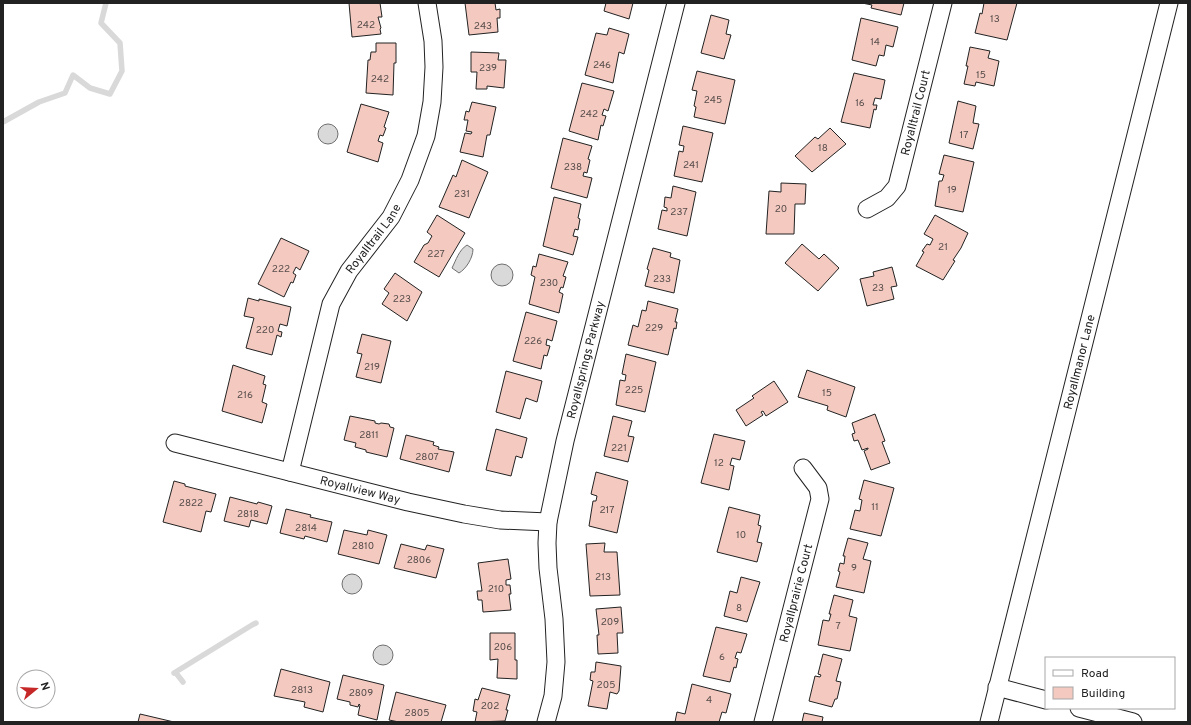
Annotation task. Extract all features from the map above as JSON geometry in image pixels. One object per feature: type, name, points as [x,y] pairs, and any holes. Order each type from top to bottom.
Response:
[{"type":"street","name":"Royalltrail Lane","points":[[290,472],[332,304],[349,271],[391,217],[410,180],[426,136],[432,102],[434,67],[433,41],[427,3]]},
{"type":"street","name":"Royallsprings Parkway","points":[[546,722],[553,696],[556,654],[554,619],[548,568],[548,522],[565,442],[676,3]]},
{"type":"street","name":"Royalltrail Court","points":[[867,209],[887,198],[897,186],[943,3]]},
{"type":"street","name":"Royallmanor Lane","points":[[989,722],[1169,3]]},
{"type":"street","name":"Royallview Way","points":[[175,443],[464,514],[500,520],[548,522]]},
{"type":"street","name":"Royallprairie Court","points":[[763,722],[820,499],[818,488],[803,468]]},
{"type":"street","points":[[997,687],[1045,700]]},
{"type":"street","points":[[1083,709],[1133,722]]},
{"type":"shaded area","points":[[328,124],[335,127],[338,134],[335,141],[328,144],[321,141],[318,134],[321,127]]},
{"type":"shaded area","points":[[467,245],[473,249],[472,256],[467,266],[459,273],[452,268],[460,252]]},
{"type":"shaded area","points":[[502,264],[510,267],[513,275],[510,283],[502,286],[494,283],[491,275],[494,267]]},
{"type":"shaded area","points":[[348,574],[356,574],[362,580],[362,588],[356,594],[348,594],[342,588],[342,580]]},
{"type":"shaded area","points":[[379,645],[387,645],[393,651],[393,659],[387,665],[379,665],[373,659],[373,651]]},
{"type":"building","points":[[349,3],[380,3],[382,17],[378,17],[381,34],[352,37]]},
{"type":"building","points":[[465,3],[495,3],[496,10],[500,9],[500,18],[497,18],[498,32],[469,35]]},
{"type":"building","points":[[606,3],[633,3],[629,19],[604,11]]},
{"type":"building","points":[[862,3],[904,3],[901,15],[871,8],[872,5]]},
{"type":"building","points":[[984,3],[1017,3],[1007,40],[975,33],[980,13],[982,14]]},
{"type":"building","points":[[711,15],[729,20],[726,34],[731,35],[724,59],[701,53]]},
{"type":"building","points":[[861,18],[898,27],[893,47],[886,45],[884,56],[879,55],[876,66],[852,60]]},
{"type":"building","points":[[609,28],[629,34],[624,54],[619,52],[613,83],[585,75],[596,33],[607,35]]},
{"type":"building","points":[[376,43],[396,43],[393,95],[366,93],[368,60],[370,60],[371,52],[376,52]]},
{"type":"building","points":[[970,47],[990,51],[988,58],[999,61],[994,86],[976,82],[975,86],[964,84]]},
{"type":"building","points":[[471,52],[499,53],[498,60],[506,60],[504,88],[487,86],[487,89],[476,89],[477,72],[471,72]]},
{"type":"building","points":[[697,71],[735,80],[725,124],[694,117],[696,107],[694,106],[697,91],[692,90]]},
{"type":"building","points":[[854,73],[885,80],[881,99],[875,98],[873,105],[877,105],[876,110],[874,109],[870,128],[841,122]]},
{"type":"building","points":[[582,83],[614,91],[608,111],[604,109],[602,115],[606,116],[603,126],[601,125],[598,140],[569,131]]},
{"type":"building","points":[[958,101],[976,106],[973,123],[979,124],[973,149],[949,143]]},
{"type":"building","points":[[472,102],[496,107],[490,135],[487,135],[483,157],[460,152],[465,133],[471,134],[472,132],[466,131],[468,120],[464,120],[466,111],[469,112]]},
{"type":"building","points":[[361,104],[389,112],[384,127],[386,128],[383,136],[380,135],[378,141],[383,143],[378,162],[347,152]]},
{"type":"building","points":[[683,126],[713,133],[702,182],[674,176],[679,151],[683,152],[684,146],[679,145]]},
{"type":"building","points":[[830,128],[846,144],[812,172],[795,156],[815,137],[818,139]]},
{"type":"building","points":[[563,138],[592,146],[588,159],[590,160],[587,173],[584,172],[583,176],[592,178],[587,198],[551,188]]},
{"type":"building","points":[[944,155],[974,162],[963,212],[935,206],[939,181],[942,181],[944,175],[939,174]]},
{"type":"building","points":[[462,160],[488,172],[469,218],[439,207],[453,175],[456,177]]},
{"type":"building","points":[[781,183],[806,184],[805,204],[795,204],[794,234],[766,234],[769,191],[781,192]]},
{"type":"building","points":[[673,186],[696,192],[687,236],[658,229],[662,210],[667,211],[667,208],[664,207],[665,197],[671,198]]},
{"type":"building","points":[[554,197],[581,204],[578,218],[580,219],[578,230],[575,229],[573,236],[578,237],[573,255],[543,246]]},
{"type":"building","points":[[437,215],[465,233],[439,277],[414,262],[424,245],[428,243],[432,236],[427,232]]},
{"type":"building","points":[[935,215],[968,233],[953,260],[955,261],[943,280],[916,266],[924,252],[922,251],[927,244],[930,245],[933,239],[924,234]]},
{"type":"building","points":[[281,238],[309,251],[300,270],[296,267],[293,273],[296,275],[293,283],[291,282],[284,297],[258,284]]},
{"type":"building","points":[[802,244],[819,259],[824,254],[839,268],[818,291],[785,263]]},
{"type":"building","points":[[653,248],[671,253],[670,257],[680,260],[674,293],[645,286],[649,270],[647,269]]},
{"type":"building","points":[[539,254],[568,262],[563,276],[566,277],[563,288],[561,287],[559,292],[563,294],[559,313],[529,304],[535,277],[531,275],[533,266],[536,267]]},
{"type":"building","points":[[892,267],[897,286],[891,287],[894,299],[867,306],[860,279],[874,276],[873,272]]},
{"type":"building","points":[[395,273],[422,292],[407,321],[382,304],[389,293],[384,289]]},
{"type":"building","points":[[248,298],[259,301],[259,299],[291,307],[287,326],[280,324],[278,331],[282,332],[281,337],[277,335],[272,355],[246,348],[254,318],[244,316]]},
{"type":"building","points":[[648,301],[678,309],[675,322],[677,322],[676,329],[674,328],[668,355],[628,345],[633,325],[638,327],[642,310],[646,311]]},
{"type":"building","points":[[526,312],[557,321],[552,341],[547,339],[546,345],[550,346],[547,356],[544,355],[541,369],[513,361]]},
{"type":"building","points":[[362,334],[391,341],[381,383],[356,377],[362,354],[357,353]]},
{"type":"building","points":[[626,354],[656,362],[645,412],[616,405],[620,380],[625,381],[626,375],[622,374]]},
{"type":"building","points":[[233,365],[265,376],[263,384],[266,385],[262,402],[267,404],[262,423],[222,411]]},
{"type":"building","points":[[807,370],[855,387],[846,417],[827,410],[828,406],[798,397]]},
{"type":"building","points":[[506,371],[542,381],[537,402],[526,398],[520,419],[496,412]]},
{"type":"building","points":[[774,381],[788,402],[766,416],[763,411],[761,412],[763,415],[746,426],[736,410],[754,398],[752,396]]},
{"type":"building","points":[[875,414],[885,441],[882,442],[890,463],[871,470],[864,451],[868,448],[862,450],[858,440],[854,441],[852,434],[855,433],[852,423]]},
{"type":"building","points":[[350,416],[375,421],[375,423],[379,424],[389,424],[390,427],[394,428],[387,457],[366,452],[366,450],[355,447],[356,443],[344,440]]},
{"type":"building","points":[[613,416],[632,421],[628,436],[634,437],[628,462],[604,456]]},
{"type":"building","points":[[496,429],[527,438],[522,458],[516,456],[511,476],[486,470]]},
{"type":"building","points":[[714,434],[745,441],[740,460],[732,458],[730,465],[734,466],[729,490],[701,483]]},
{"type":"building","points":[[406,435],[434,442],[433,445],[439,447],[438,449],[454,452],[449,472],[400,459]]},
{"type":"building","points":[[596,472],[628,481],[617,533],[589,526],[593,501],[596,501],[597,496],[591,494]]},
{"type":"building","points":[[864,480],[894,488],[881,536],[850,529],[855,510],[860,511],[862,500],[859,499]]},
{"type":"building","points":[[174,481],[185,484],[185,486],[216,494],[211,512],[206,511],[201,532],[163,522]]},
{"type":"building","points":[[230,497],[272,506],[267,524],[251,520],[249,527],[224,521]]},
{"type":"building","points":[[729,507],[760,515],[758,525],[761,526],[757,542],[762,543],[757,562],[717,552]]},
{"type":"building","points":[[286,509],[332,522],[327,542],[305,536],[304,539],[280,533]]},
{"type":"building","points":[[344,530],[367,535],[368,530],[387,535],[379,564],[338,554]]},
{"type":"building","points":[[848,538],[868,543],[863,559],[871,561],[864,593],[836,587],[840,572],[838,571],[840,563],[844,564],[845,556],[843,556]]},
{"type":"building","points":[[605,543],[604,552],[617,552],[620,595],[590,596],[586,544]]},
{"type":"building","points":[[401,544],[425,550],[427,545],[444,549],[436,578],[394,568]]},
{"type":"building","points":[[508,559],[511,579],[506,580],[506,585],[510,585],[511,594],[509,594],[511,610],[483,612],[482,600],[478,600],[477,591],[482,591],[478,563]]},
{"type":"building","points":[[741,577],[760,582],[747,622],[724,616],[730,591],[737,593]]},
{"type":"building","points":[[834,595],[853,600],[849,616],[857,618],[850,651],[818,645],[823,620],[829,621],[831,614],[829,614]]},
{"type":"building","points":[[621,607],[623,633],[617,633],[618,653],[598,654],[597,635],[599,635],[596,609]]},
{"type":"building","points":[[716,627],[747,634],[741,653],[737,652],[735,658],[738,659],[736,668],[734,667],[730,682],[703,676]]},
{"type":"building","points":[[490,633],[515,633],[517,679],[497,678],[498,659],[490,660]]},
{"type":"building","points":[[823,654],[842,659],[836,681],[841,682],[837,699],[835,699],[832,707],[809,701],[815,676],[820,677],[821,675],[818,674]]},
{"type":"building","points":[[596,662],[621,666],[619,691],[617,694],[610,692],[607,709],[588,706],[593,681],[590,680],[591,672],[595,672]]},
{"type":"building","points":[[281,669],[330,682],[323,712],[304,707],[305,702],[274,696]]},
{"type":"building","points":[[343,675],[384,685],[377,720],[358,715],[359,704],[358,707],[350,705],[350,702],[337,699]]},
{"type":"building","points":[[692,684],[731,694],[726,713],[722,712],[719,722],[675,722],[677,712],[685,714]]},
{"type":"building","points":[[482,688],[510,695],[505,721],[475,722],[477,712],[473,711],[475,699],[478,700]]},
{"type":"building","points":[[396,692],[446,705],[441,722],[399,722],[389,720]]},
{"type":"building","points":[[804,713],[823,717],[822,722],[802,722]]},
{"type":"building","points":[[140,714],[174,722],[138,722]]},
{"type":"waterway","points":[[3,122],[39,102],[65,93],[73,75],[90,88],[110,94],[122,71],[120,43],[101,23],[106,3]]},
{"type":"waterway","points":[[174,673],[256,623]]},
{"type":"waterway","points":[[176,673],[183,682]]}]
